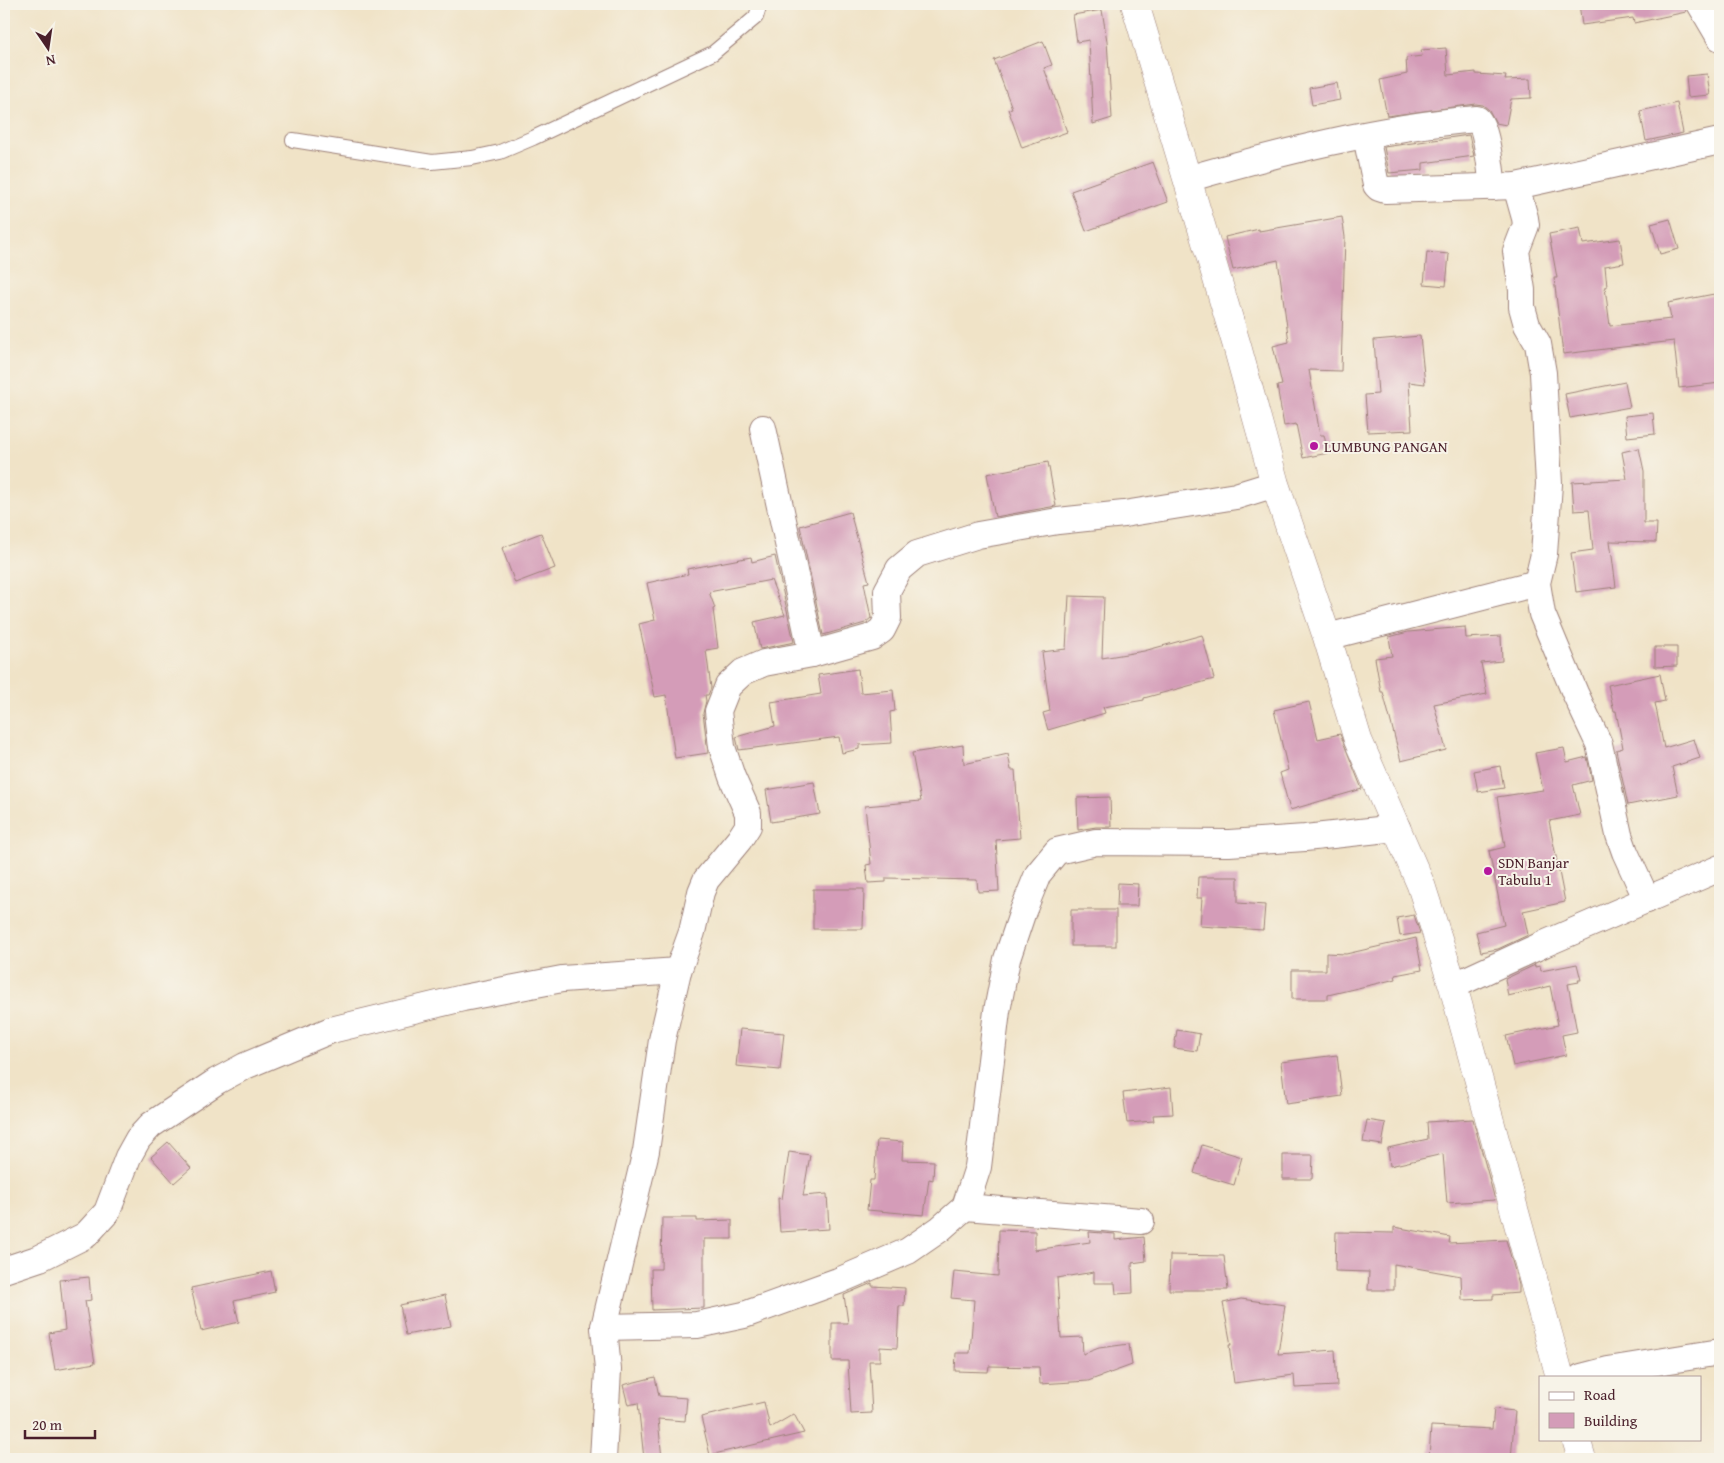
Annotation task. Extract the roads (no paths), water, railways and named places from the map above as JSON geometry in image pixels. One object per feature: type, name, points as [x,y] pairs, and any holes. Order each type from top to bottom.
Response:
[{"type":"street","points":[[1134,4],[1187,178],[1275,484],[1327,637],[1358,740],[1421,885],[1453,986],[1560,1376]]},
{"type":"street","points":[[1700,4],[1720,38]]},
{"type":"street","points":[[1187,178],[1237,164],[1401,128],[1477,119],[1480,121],[1504,186],[1526,218],[1526,225],[1516,251],[1522,290],[1522,307],[1527,325],[1538,344],[1543,373],[1549,484],[1544,554],[1537,583],[1542,614],[1575,693],[1599,744],[1624,852],[1647,900]]},
{"type":"street","points":[[1366,136],[1376,184],[1382,190],[1432,190],[1504,186],[1720,141]]},
{"type":"street","points":[[763,428],[812,654]]},
{"type":"street","points":[[603,1459],[608,1370],[604,1327],[639,1182],[653,1108],[662,1040],[678,971],[692,932],[701,892],[706,880],[740,840],[748,826],[748,813],[732,777],[722,747],[718,711],[728,686],[743,672],[764,663],[812,654],[872,636],[882,630],[888,618],[887,591],[899,569],[916,554],[978,535],[1058,521],[1124,514],[1227,497],[1275,484]]},
{"type":"street","points":[[1327,637],[1537,583]]},
{"type":"street","points":[[604,1327],[697,1325],[744,1315],[838,1281],[908,1251],[940,1229],[965,1207],[978,1167],[997,1011],[1007,959],[1038,874],[1057,851],[1096,842],[1229,843],[1305,838],[1397,828]]},
{"type":"street","points":[[1453,986],[1544,944],[1720,868]]},
{"type":"street","points":[[4,1270],[40,1258],[86,1235],[107,1212],[128,1157],[138,1139],[151,1125],[217,1081],[245,1066],[331,1030],[463,998],[562,979],[678,971]]},
{"type":"street","points":[[965,1207],[1141,1221]]},
{"type":"street","points":[[1586,1376],[1637,1365],[1720,1352]]},
{"type":"street","points":[[1576,1440],[1582,1459]]},
{"type":"lane","points":[[294,140],[432,162],[472,158],[500,152],[713,53],[756,17],[760,4]]},
{"type":"place","name":"LUMBUNG PANGAN","points":[[1314,446]]},
{"type":"place","name":"SDN Banjar Tabulu 1","points":[[1488,871]]}]
